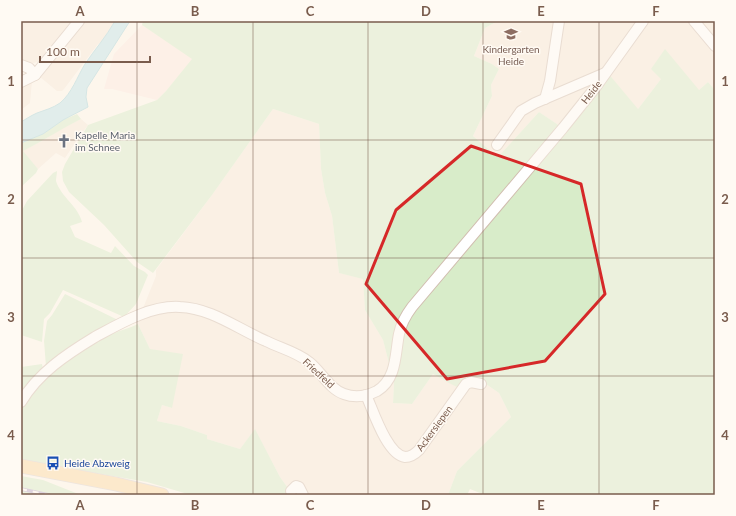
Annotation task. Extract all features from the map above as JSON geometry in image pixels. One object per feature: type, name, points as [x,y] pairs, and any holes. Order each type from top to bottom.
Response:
[{"type":"main road","points":[[21,466],[116,484],[162,495]]},
{"type":"street","points":[[21,82],[35,74],[79,21]]},
{"type":"street","points":[[545,99],[550,81],[559,21]]},
{"type":"street","points":[[607,72],[643,21]]},
{"type":"street","points":[[694,21],[715,46]]},
{"type":"street","points":[[21,65],[29,68],[35,74]]},
{"type":"street","name":"Heide","points":[[497,145],[521,111],[535,103],[607,72]]},
{"type":"street","name":"Heide","points":[[366,395],[378,390],[391,376],[400,329],[412,307],[563,128],[607,72]]},
{"type":"street","name":"Friedfeld","points":[[21,402],[29,389],[44,373],[81,346],[106,331],[143,314],[157,309],[173,307],[195,309],[214,315],[254,336],[304,358],[313,365],[330,384],[343,394],[359,396],[366,395]]},
{"type":"street","name":"Ackersiepen","points":[[366,395],[391,447],[400,455],[407,457],[419,450],[466,384],[471,382],[481,384]]},
{"type":"street","points":[[291,491],[296,486],[299,487],[303,495]]},
{"type":"highlighted area","points":[[471,146],[581,184],[605,294],[545,361],[447,379],[366,284],[396,210]]},
{"type":"shaded area","points":[[25,21],[68,21],[71,23],[39,61],[27,63],[21,58],[21,25]]},
{"type":"shaded area","points":[[85,21],[115,21],[102,42],[98,44],[64,89],[62,91],[57,91],[40,77]]},
{"type":"shaded area","points":[[498,21],[715,21],[715,90],[708,82],[699,90],[661,79],[638,109],[563,128],[539,112],[498,157],[473,136],[492,96],[491,85],[499,69],[492,64],[474,56],[485,28]]},
{"type":"shaded area","points":[[142,25],[193,59],[157,100],[112,89],[104,89],[114,54]]},
{"type":"shaded area","points":[[32,81],[30,103],[21,110],[21,85]]},
{"type":"shaded area","points":[[273,109],[319,124],[321,169],[325,193],[332,216],[339,273],[363,278],[365,310],[383,340],[394,383],[393,403],[412,404],[433,374],[447,382],[480,380],[499,393],[511,417],[457,471],[448,495],[293,495],[280,477],[255,430],[240,449],[207,439],[207,435],[181,426],[157,421],[162,405],[172,408],[150,349],[138,324],[156,276],[156,270],[212,195]]},
{"type":"shaded area","points":[[81,119],[88,125],[65,158],[56,153],[38,169],[22,151],[61,129]]},
{"type":"green space","points":[[143,21],[498,21],[485,28],[474,56],[492,64],[499,69],[491,85],[492,96],[473,136],[498,157],[539,112],[563,128],[607,72],[638,109],[661,79],[651,69],[665,49],[699,90],[708,82],[715,90],[715,495],[485,495],[470,489],[467,495],[448,495],[457,471],[511,417],[499,393],[480,380],[459,388],[433,374],[412,404],[393,403],[394,383],[383,340],[365,310],[363,279],[339,273],[332,216],[325,193],[321,169],[319,124],[273,109],[212,195],[153,273],[137,262],[104,225],[69,192],[63,181],[62,172],[65,164],[88,125],[157,100],[192,59],[142,25]]},
{"type":"green space","points":[[77,114],[81,119],[23,151],[38,169],[36,173],[21,187],[21,143],[43,134],[63,120]]},
{"type":"green space","points":[[57,171],[56,181],[58,187],[77,211],[82,222],[70,226],[75,237],[111,253],[115,246],[134,266],[148,275],[136,304],[124,317],[63,290],[50,313],[44,319],[42,342],[21,335],[21,212],[27,201],[53,173]]},
{"type":"green space","points":[[65,294],[120,321],[46,367],[44,341],[47,321]]},
{"type":"green space","points":[[138,324],[150,349],[183,354],[172,408],[162,405],[157,421],[181,426],[207,435],[207,439],[240,449],[255,429],[280,477],[293,495],[191,495],[147,482],[21,460],[20,417],[26,402],[35,390],[59,367],[88,347],[101,339]]},
{"type":"green space","points":[[42,364],[43,369],[21,395],[21,367]]},
{"type":"green space","points":[[21,476],[43,480],[81,495],[21,495]]},
{"type":"water","points":[[115,21],[130,21],[87,88],[86,97],[88,107],[63,120],[43,134],[21,143],[21,122],[35,114],[55,106],[64,99],[71,90],[85,64]]},
{"type":"railway","points":[[21,489],[49,495]]},
{"type":"place","name":"Kindergarten Heide","points":[[511,34]]},
{"type":"place","name":"Kapelle Maria im Schnee","points":[[64,141]]},
{"type":"place","name":"Heide Abzweig","points":[[53,463]]}]
